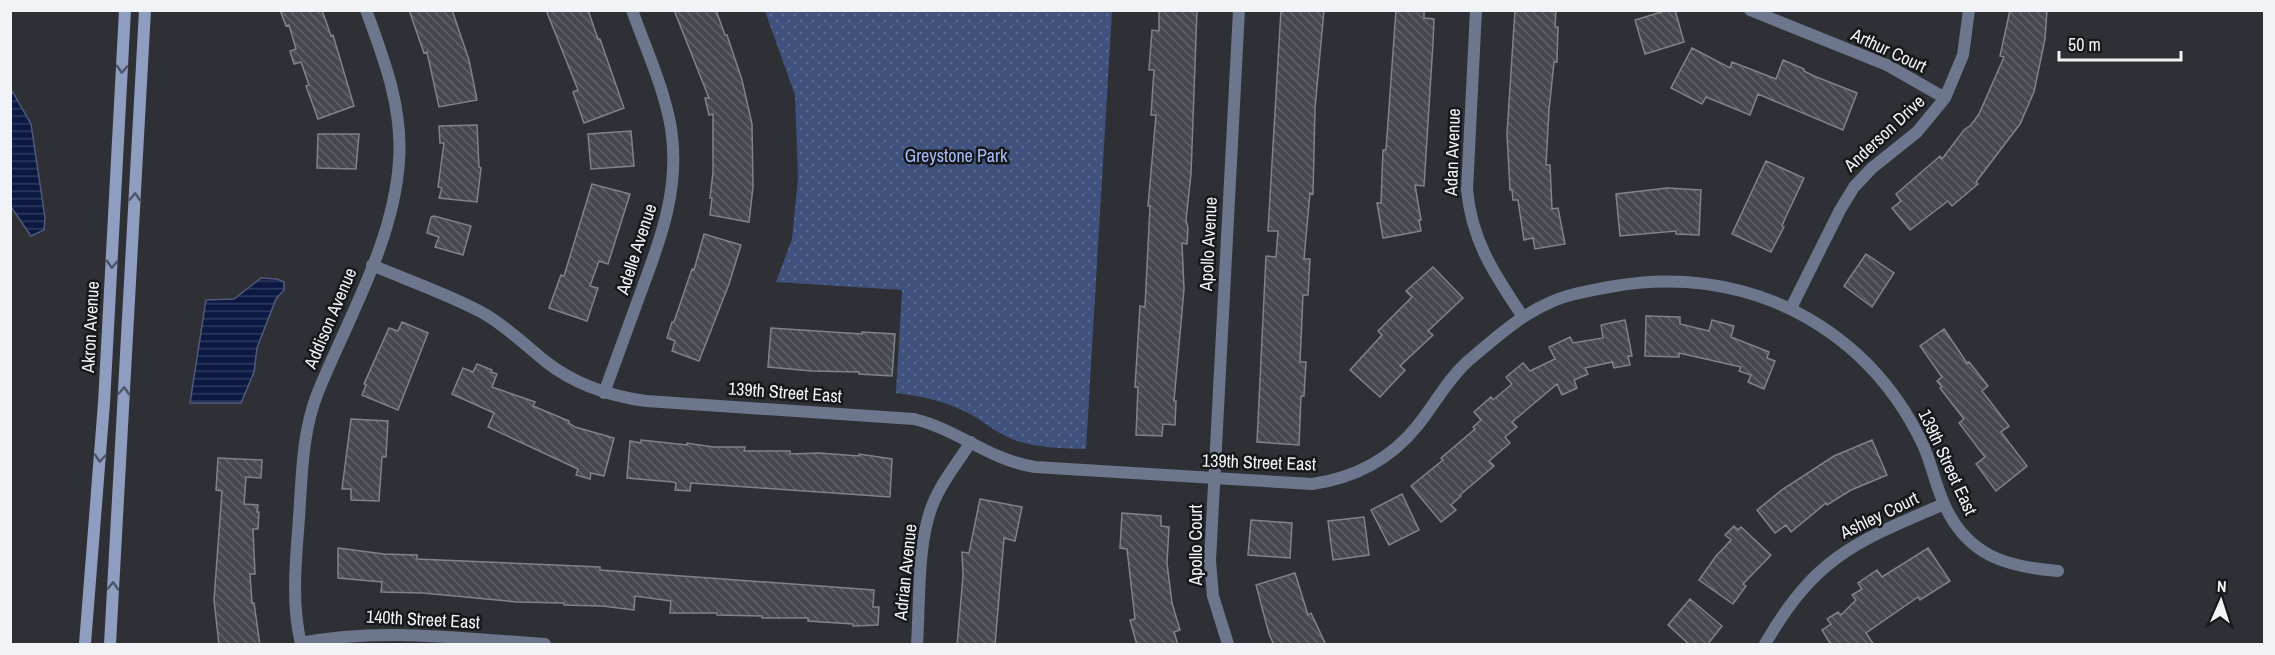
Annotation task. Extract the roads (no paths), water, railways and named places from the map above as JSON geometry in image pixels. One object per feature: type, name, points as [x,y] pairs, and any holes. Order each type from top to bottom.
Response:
[{"type":"street","name":"Akron Avenue","points":[[85,645],[105,403],[125,10]]},
{"type":"street","name":"Akron Avenue","points":[[110,645],[145,10]]},
{"type":"street","name":"Addison Avenue","points":[[301,644],[296,616],[295,589],[307,432],[318,393],[386,232],[395,197],[400,158],[391,80],[366,10]]},
{"type":"street","name":"Adelle Avenue","points":[[604,393],[660,239],[673,183],[673,145],[666,107],[632,10]]},
{"type":"street","name":"Apollo Avenue","points":[[1214,478],[1239,10]]},
{"type":"street","name":"Adan Avenue","points":[[1476,10],[1467,190],[1469,212],[1486,258],[1523,317]]},
{"type":"street","name":"Arthur Court","points":[[1750,10],[1887,65],[1945,98]]},
{"type":"street","name":"Anderson Drive","points":[[1791,308],[1854,187],[1872,168],[1917,132],[1945,98],[1963,55],[1969,10]]},
{"type":"street","name":"139th Street East","points":[[372,265],[483,313],[515,334],[557,370],[604,393],[646,400],[914,419],[944,428],[1003,460],[1035,467],[1312,484],[1353,475],[1376,463],[1400,446],[1419,425],[1449,381],[1467,363],[1523,317],[1550,303],[1580,292],[1652,281],[1673,280],[1715,285],[1755,294],[1791,308],[1848,346],[1892,392],[1904,410],[1924,448],[1944,504],[1957,527],[1987,554],[2019,567],[2058,571]]},
{"type":"street","name":"Adrian Avenue","points":[[917,645],[923,545],[928,517],[939,491],[971,442]]},
{"type":"street","name":"Apollo Court","points":[[1214,478],[1210,543],[1211,579],[1218,614],[1228,645]]},
{"type":"street","name":"Ashley Court","points":[[1765,645],[1792,600],[1832,560],[1863,539],[1944,504]]},
{"type":"street","name":"140th Street East","points":[[301,644],[357,634],[382,634],[544,645]]},
{"type":"park label","name":"Greystone Park","points":[[956,155]]}]
